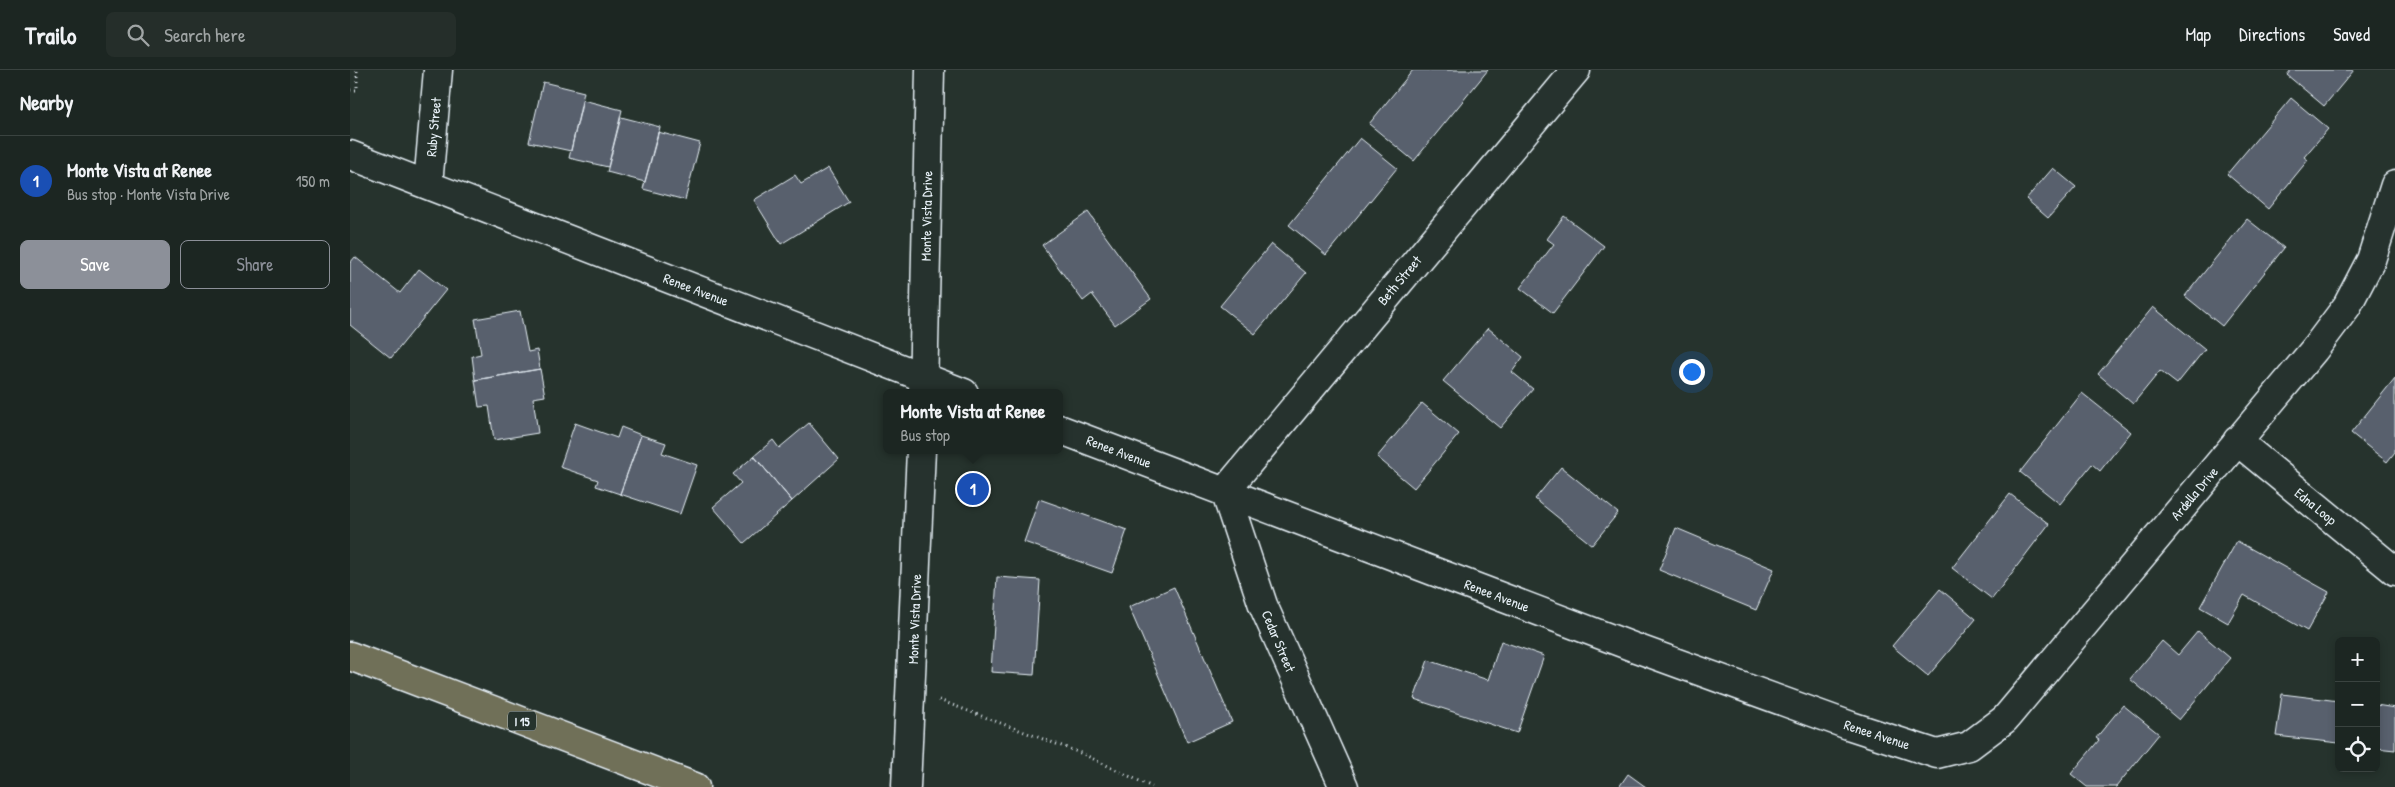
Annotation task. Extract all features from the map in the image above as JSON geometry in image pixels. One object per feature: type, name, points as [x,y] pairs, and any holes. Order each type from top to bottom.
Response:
[{"type":"highway","name":"I 15","points":[[350,656],[695,787]]},
{"type":"street","name":"Ruby Street","points":[[428,185],[438,70]]},
{"type":"street","name":"Monte Vista Drive","points":[[924,385],[930,70]]},
{"type":"street","name":"Beth Street","points":[[1225,491],[1576,70]]},
{"type":"street","name":"Renee Avenue","points":[[350,155],[924,385],[944,389]]},
{"type":"street","name":"Ardella Drive","points":[[1938,754],[1969,746],[2005,719],[2314,350],[2347,306],[2371,260],[2395,185]]},
{"type":"street","name":"Renee Avenue","points":[[1063,430],[1633,647],[1851,726],[1938,754]]},
{"type":"street","name":"Edna Loop","points":[[2237,441],[2395,571]]},
{"type":"street","name":"Monte Vista Drive","points":[[906,787],[921,454]]},
{"type":"street","name":"Cedar Street","points":[[1225,491],[1263,604],[1344,787]]},
{"type":"path","points":[[350,90],[357,90],[357,70]]},
{"type":"path","points":[[939,700],[1083,754],[1152,787]]},
{"type":"building","points":[[1413,70],[1488,70],[1414,161],[1369,124]]},
{"type":"building","points":[[2291,70],[2354,70],[2324,106],[2287,75]]},
{"type":"building","points":[[543,82],[584,92],[571,151],[529,142]]},
{"type":"building","points":[[2291,98],[2328,129],[2304,157],[2308,160],[2268,209],[2227,174]]},
{"type":"building","points":[[583,100],[622,110],[608,167],[569,158]]},
{"type":"building","points":[[621,117],[660,127],[645,182],[607,172]]},
{"type":"building","points":[[658,132],[700,143],[685,200],[643,189]]},
{"type":"building","points":[[1360,138],[1397,168],[1326,255],[1289,225]]},
{"type":"building","points":[[828,168],[849,202],[781,244],[754,200],[795,175],[801,184]]},
{"type":"building","points":[[2053,168],[2076,187],[2048,218],[2026,199]]},
{"type":"building","points":[[1088,212],[1151,299],[1115,325],[1092,294],[1083,301],[1042,245]]},
{"type":"building","points":[[1564,216],[1604,246],[1553,313],[1520,288],[1554,244],[1547,239]]},
{"type":"building","points":[[2247,219],[2284,248],[2222,326],[2185,296]]},
{"type":"building","points":[[1271,244],[1306,273],[1255,334],[1220,306]]},
{"type":"building","points":[[355,257],[400,293],[419,269],[446,290],[391,358],[350,325],[350,263]]},
{"type":"building","points":[[2153,307],[2205,349],[2177,384],[2160,371],[2133,404],[2098,374]]},
{"type":"building","points":[[520,311],[528,352],[537,350],[540,369],[475,380],[472,356],[481,354],[475,319]]},
{"type":"building","points":[[1488,328],[1523,357],[1512,372],[1533,389],[1500,428],[1443,381]]},
{"type":"building","points":[[540,369],[545,396],[533,398],[538,433],[494,440],[489,406],[479,407],[475,380]]},
{"type":"building","points":[[2395,378],[2395,452],[2387,462],[2351,433]]},
{"type":"building","points":[[2082,393],[2131,432],[2100,471],[2092,464],[2060,504],[2020,472]]},
{"type":"building","points":[[1422,403],[1459,434],[1414,488],[1377,457]]},
{"type":"building","points":[[575,423],[617,438],[621,427],[641,435],[620,494],[596,486],[598,480],[560,467]]},
{"type":"building","points":[[809,423],[839,459],[792,501],[754,456],[773,440],[779,448]]},
{"type":"building","points":[[641,435],[666,443],[662,453],[697,465],[680,514],[620,494]]},
{"type":"building","points":[[754,456],[792,501],[744,543],[713,507],[741,483],[733,474]]},
{"type":"building","points":[[1561,467],[1618,513],[1592,545],[1535,499]]},
{"type":"building","points":[[2010,494],[2049,524],[1992,599],[1952,568]]},
{"type":"building","points":[[1039,499],[1127,530],[1112,573],[1024,542]]},
{"type":"building","points":[[1676,528],[1774,569],[1756,610],[1659,570]]},
{"type":"building","points":[[2237,541],[2329,592],[2307,631],[2244,595],[2228,623],[2200,607]]},
{"type":"building","points":[[997,577],[1040,580],[1034,675],[991,672]]},
{"type":"building","points":[[1174,587],[1232,722],[1187,742],[1129,607]]},
{"type":"building","points":[[1940,589],[1976,619],[1928,676],[1892,646]]},
{"type":"building","points":[[2198,631],[2230,658],[2179,720],[2130,679],[2162,641],[2178,655]]},
{"type":"building","points":[[1501,641],[1544,656],[1517,733],[1414,699],[1428,660],[1488,680]]},
{"type":"building","points":[[2282,694],[2335,701],[2335,743],[2276,736]]},
{"type":"building","points":[[2123,705],[2159,734],[2116,787],[2087,787],[2071,774],[2099,740],[2096,738]]},
{"type":"building","points":[[2380,706],[2395,708],[2395,750],[2380,748]]},
{"type":"building","points":[[1628,774],[1646,787],[1619,787]]},
{"type":"place","name":"Monte Vista at Renee","points":[[973,489]]}]
